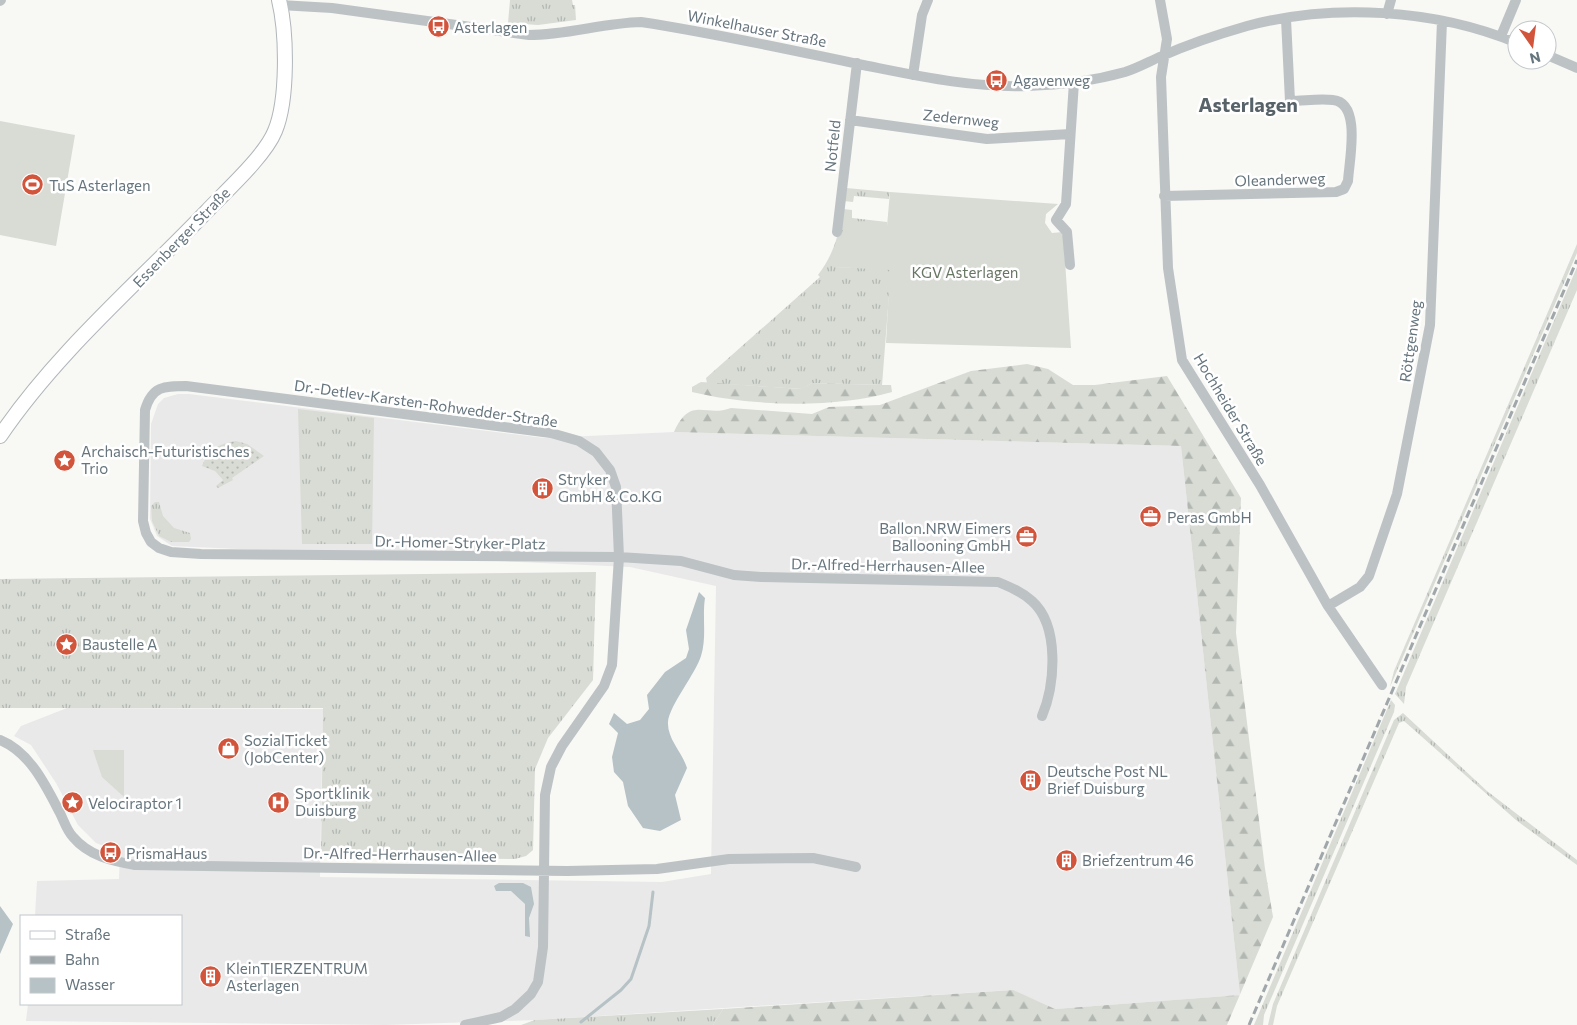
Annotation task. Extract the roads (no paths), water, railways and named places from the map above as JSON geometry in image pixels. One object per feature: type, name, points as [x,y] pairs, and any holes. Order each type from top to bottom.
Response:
[{"type":"main road","name":"Essenberger Straße","points":[[0,436],[46,377],[222,196],[267,145],[275,132],[281,112],[283,92],[280,2]]},
{"type":"street","points":[[913,75],[922,15],[928,0]]},
{"type":"street","points":[[1160,0],[1167,39],[1164,55]]},
{"type":"street","points":[[1387,14],[1391,0]]},
{"type":"street","points":[[1501,36],[1516,0]]},
{"type":"street","name":"Winkelhauser Straße","points":[[280,2],[529,35],[556,35],[615,23],[641,22],[913,75],[998,86],[1074,82],[1127,72],[1164,55],[1248,26],[1286,19],[1354,13],[1387,14],[1442,21],[1507,39]]},
{"type":"street","name":"Oleanderweg","points":[[1164,196],[1327,192],[1344,189],[1348,181],[1352,122],[1349,112],[1344,104],[1334,100],[1290,101],[1286,19]]},
{"type":"street","name":"Röttgenweg","points":[[1328,606],[1360,586],[1369,576],[1397,494],[1414,416],[1430,325],[1442,21]]},
{"type":"street","name":"Hochheider Straße","points":[[1164,55],[1161,76],[1168,268],[1182,360],[1260,485],[1328,606],[1382,685]]},
{"type":"street","points":[[1557,59],[1577,68]]},
{"type":"street","name":"Notfeld","points":[[837,232],[857,63]]},
{"type":"street","points":[[1070,265],[1067,232],[1056,220],[1066,204],[1074,82]]},
{"type":"street","name":"Zedernweg","points":[[850,120],[987,138],[1070,134]]},
{"type":"street","name":"Dr.-Detlev-Karsten-Rohwedder-Straße","points":[[301,555],[171,552],[159,548],[151,542],[143,521],[144,427],[145,410],[149,397],[158,390],[168,386],[186,386],[551,433],[579,441],[596,452],[604,461],[613,479],[617,504],[618,558],[612,665],[604,686],[562,746],[551,767],[545,795],[543,947],[538,982],[531,994],[515,1009],[501,1017],[465,1025]]},
{"type":"street","name":"Dr.-Homer-Stryker-Platz","points":[[301,555],[618,558]]},
{"type":"street","name":"Dr.-Alfred-Herrhausen-Allee","points":[[618,558],[681,561],[734,575],[761,577],[998,582],[1017,590],[1033,602],[1048,630],[1052,655],[1052,682],[1049,700],[1042,716]]},
{"type":"street","name":"Dr.-Alfred-Herrhausen-Allee","points":[[0,740],[22,754],[47,787],[72,837],[94,854],[113,862],[179,867],[544,871],[657,869],[729,859],[812,858],[856,867]]},
{"type":"water","points":[[699,592],[705,598],[703,649],[698,663],[669,715],[668,722],[672,740],[687,768],[675,795],[681,820],[660,831],[643,828],[628,806],[623,782],[614,772],[612,757],[618,733],[609,724],[614,713],[627,724],[640,720],[649,709],[647,695],[665,672],[686,658],[689,649],[686,630]]},
{"type":"water","points":[[499,883],[523,883],[531,887],[534,904],[529,918],[530,937],[525,936],[525,904],[511,891],[496,891],[494,886]]},
{"type":"water","points":[[0,906],[13,924],[0,954]]},
{"type":"waterway","points":[[581,1022],[621,990],[631,979],[649,926],[653,892]]},
{"type":"railway","points":[[1249,1025],[1577,260]]},
{"type":"place","name":"Asterlagen","points":[[438,27]]},
{"type":"place","name":"Agavenweg","points":[[997,80]]},
{"type":"place","name":"TuS Asterlagen","points":[[33,185]]},
{"type":"place","name":"Archaisch-Futuristisches Trio","points":[[65,460]]},
{"type":"place","name":"Stryker GmbH & Co.KG","points":[[542,488]]},
{"type":"place","name":"Peras GmbH","points":[[1151,517]]},
{"type":"place","name":"Ballon.NRW Eimers Ballooning GmbH","points":[[1027,537]]},
{"type":"place","name":"Baustelle A","points":[[66,644]]},
{"type":"place","name":"SozialTicket (JobCenter)","points":[[228,749]]},
{"type":"place","name":"Deutsche Post NL Brief Duisburg","points":[[1031,780]]},
{"type":"place","name":"Sportklinik Duisburg","points":[[279,802]]},
{"type":"place","name":"Velociraptor 1","points":[[72,803]]},
{"type":"place","name":"PrismaHaus","points":[[110,853]]},
{"type":"place","name":"Briefzentrum 46","points":[[1066,860]]},
{"type":"place","name":"KleinTIERZENTRUM Asterlagen","points":[[210,977]]},
{"type":"district","name":"Asterlagen","points":[[1248,104]]},
{"type":"park label","name":"KGV Asterlagen","points":[[965,272]]}]
